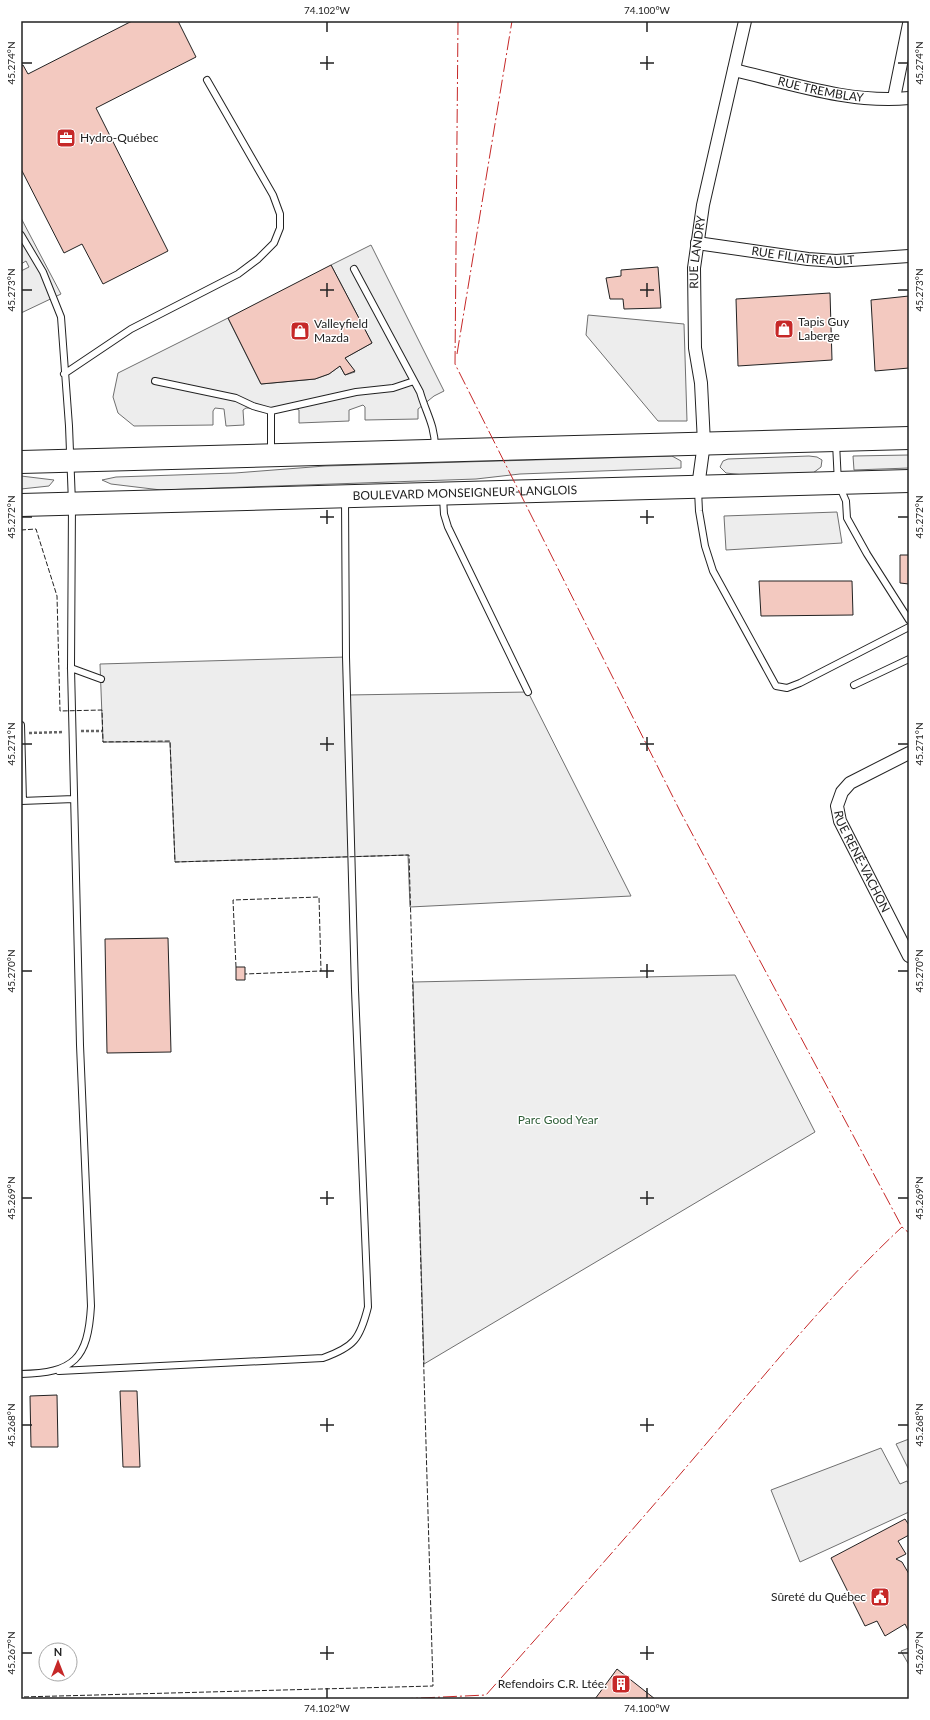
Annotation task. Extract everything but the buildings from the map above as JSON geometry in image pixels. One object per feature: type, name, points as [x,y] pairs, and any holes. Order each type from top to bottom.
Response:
[{"type":"highway","points":[[21,462],[909,438]]},
{"type":"highway","name":"BOULEVARD MONSEIGNEUR-LANGLOIS","points":[[21,505],[909,481]]},
{"type":"street","name":"RUE LANDRY","points":[[698,487],[704,443],[701,383],[695,348],[694,268],[704,205],[745,21]]},
{"type":"street","points":[[894,98],[909,24]]},
{"type":"street","name":"RUE TREMBLAY","points":[[734,70],[840,94],[869,98],[909,98]]},
{"type":"street","name":"RUE FILIATREAULT","points":[[697,243],[808,259],[836,261],[909,256]]},
{"type":"street","name":"RUE RENÉ-VACHON","points":[[909,753],[850,783],[842,792],[837,806],[840,821],[909,956]]},
{"type":"lane","points":[[64,374],[131,329],[238,274],[258,259],[274,243],[280,228],[280,214],[273,194],[207,80]]},
{"type":"lane","points":[[21,235],[43,272],[61,317],[71,461],[71,668],[74,799],[80,1045],[91,1306],[89,1333],[81,1352],[66,1366],[55,1371]]},
{"type":"lane","points":[[354,269],[420,392],[426,414],[433,426],[435,451]]},
{"type":"lane","points":[[155,380],[236,398],[253,406],[271,411],[356,392],[393,388],[414,381]]},
{"type":"lane","points":[[271,411],[271,456]]},
{"type":"lane","points":[[836,440],[838,483],[846,501],[846,518],[909,620]]},
{"type":"lane","points":[[698,487],[699,511],[705,546],[713,571],[776,686],[786,688],[800,683],[909,627]]},
{"type":"lane","points":[[443,494],[444,514],[448,527],[528,692]]},
{"type":"lane","points":[[21,1374],[128,1366],[217,1364],[323,1358],[343,1351],[355,1339],[364,1326],[368,1307],[355,990],[346,657],[345,496]]},
{"type":"lane","points":[[854,685],[909,659]]},
{"type":"lane","points":[[71,668],[101,679]]},
{"type":"lane","points":[[21,725],[22,801],[74,799]]},
{"type":"green space","points":[[909,455],[909,468],[854,470],[853,456]]},
{"type":"green space","points":[[672,456],[681,461],[681,468],[520,474],[476,479],[161,490],[111,484],[102,480],[116,477],[235,473],[325,466]]},
{"type":"green space","points":[[817,457],[822,460],[821,467],[813,473],[744,475],[726,473],[720,467],[723,461],[728,459]]},
{"type":"green space","points":[[21,476],[54,480],[49,486],[21,489]]},
{"type":"green space","name":"Parc Good Year","points":[[735,975],[815,1132],[424,1364],[413,982]]},
{"type":"shaded area","points":[[21,218],[61,294],[21,313],[21,271],[29,267],[26,261],[21,264]]},
{"type":"shaded area","points":[[371,245],[444,391],[434,396],[418,409],[418,419],[365,420],[365,407],[363,405],[349,410],[349,421],[299,423],[299,410],[297,409],[246,408],[243,410],[244,425],[226,426],[224,409],[215,408],[213,411],[213,425],[134,426],[118,413],[113,397],[118,373],[228,318],[261,384],[315,379],[329,374],[340,366],[345,375],[355,372],[345,358],[372,343],[331,265]]},
{"type":"shaded area","points":[[588,315],[684,324],[687,421],[658,421],[586,335]]},
{"type":"shaded area","points":[[837,512],[842,543],[726,550],[724,516]]},
{"type":"shaded area","points":[[346,657],[348,695],[528,692],[631,896],[410,907],[408,855],[175,862],[170,742],[103,742],[100,664]]},
{"type":"shaded area","points":[[909,1439],[909,1470],[896,1444]]},
{"type":"shaded area","points":[[881,1448],[900,1484],[907,1481],[909,1485],[909,1512],[800,1562],[771,1490]]},
{"type":"shaded area","points":[[909,1648],[909,1665],[901,1651]]},
{"type":"fence","points":[[21,530],[36,529],[57,596],[60,711],[102,710],[103,742],[170,741],[175,862],[409,855],[433,1686],[21,1697]]},
{"type":"fence","points":[[236,967],[233,900],[319,897],[321,971],[245,974]]},
{"type":"power","points":[[458,21],[455,364],[680,811],[902,1227],[909,1233]]},
{"type":"power","points":[[457,354],[512,21]]},
{"type":"power","points":[[399,1699],[486,1695],[643,1518],[820,1311],[902,1227]]},
{"type":"place","name":"Hydro-Québec","points":[[66,138]]},
{"type":"place","name":"Tapis Guy Laberge","points":[[784,329]]},
{"type":"place","name":"Valleyfield Mazda","points":[[300,331]]},
{"type":"place","name":"Sûreté du Québec","points":[[880,1597]]},
{"type":"place","name":"Refendoirs C.R. Ltée.","points":[[621,1684]]}]
